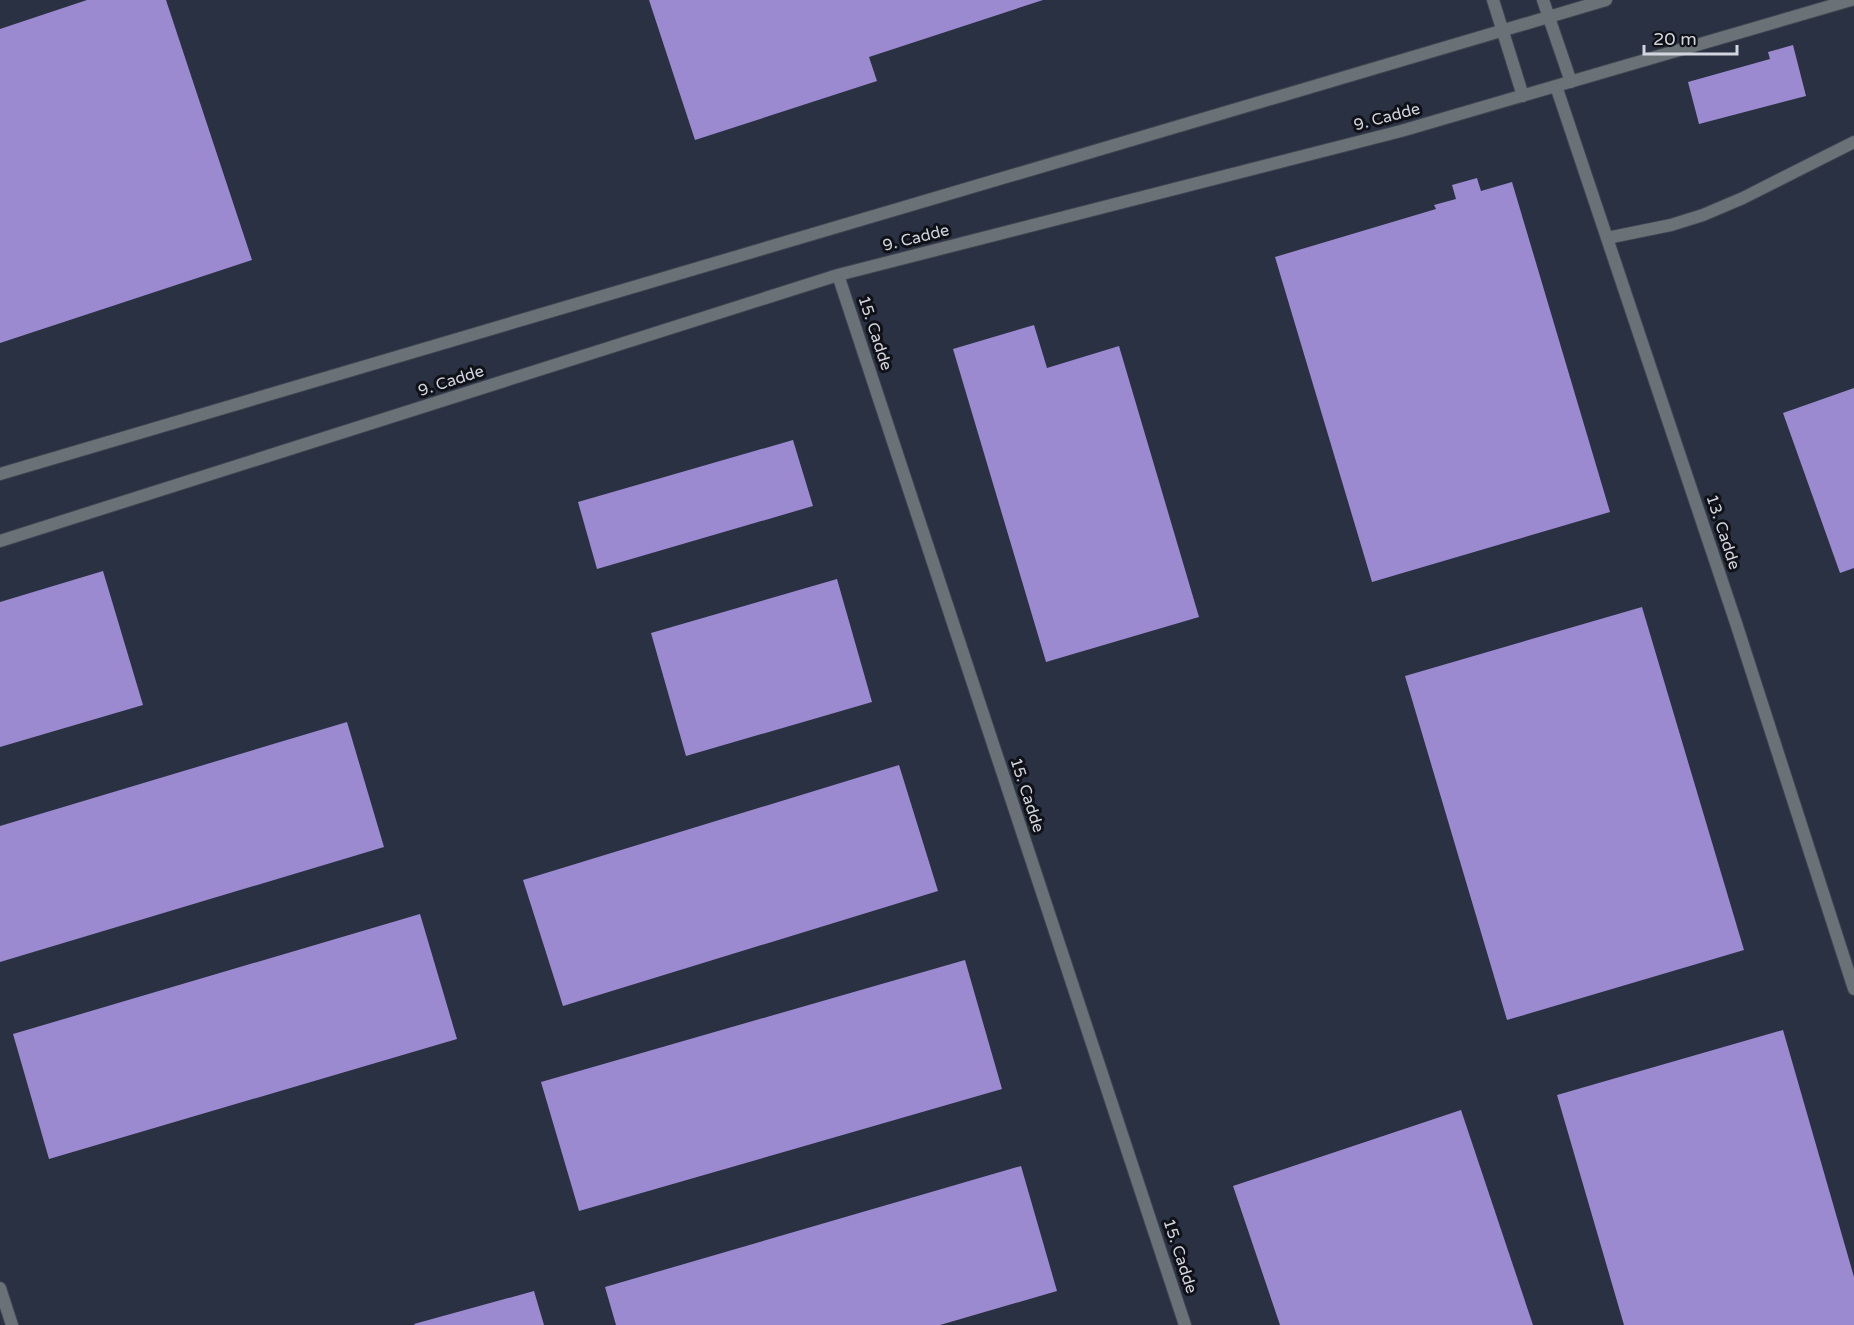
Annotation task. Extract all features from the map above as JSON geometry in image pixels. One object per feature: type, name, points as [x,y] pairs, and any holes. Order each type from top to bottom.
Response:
[{"type":"lane","points":[[1493,0],[1522,96]]},
{"type":"lane","points":[[1543,0],[1571,82]]},
{"type":"lane","name":"9. Cadde","points":[[0,474],[1606,0]]},
{"type":"lane","name":"9. Cadde","points":[[0,541],[838,275],[1401,131],[1851,0]]},
{"type":"lane","name":"13. Cadde","points":[[1556,86],[1736,623],[1854,989]]},
{"type":"lane","points":[[1607,238],[1671,225],[1703,215],[1743,198],[1854,142]]},
{"type":"lane","name":"15. Cadde","points":[[838,275],[1185,1325]]},
{"type":"lane","points":[[0,1288],[12,1325]]},
{"type":"shaded area","points":[[0,0],[1854,0],[1854,1325],[0,1325]]},
{"type":"building","points":[[87,0],[166,0],[252,260],[0,343],[0,29]]},
{"type":"building","points":[[649,0],[1043,0],[869,57],[877,81],[695,140]]},
{"type":"building","points":[[1793,45],[1806,96],[1699,124],[1688,82],[1770,59],[1768,52]]},
{"type":"building","points":[[1477,178],[1481,191],[1512,182],[1610,512],[1372,582],[1275,257],[1436,209],[1434,205],[1456,199],[1452,185]]},
{"type":"building","points":[[1034,325],[1047,368],[1119,346],[1199,617],[1046,662],[953,349]]},
{"type":"building","points":[[1854,388],[1854,568],[1840,573],[1783,413]]},
{"type":"building","points":[[793,440],[813,506],[597,569],[578,502]]},
{"type":"building","points":[[103,571],[143,705],[0,747],[0,602]]},
{"type":"building","points":[[837,579],[872,702],[686,756],[651,633]]},
{"type":"building","points":[[1642,607],[1744,950],[1507,1020],[1405,676]]},
{"type":"building","points":[[347,722],[384,847],[0,962],[0,826]]},
{"type":"building","points":[[899,765],[938,891],[563,1006],[523,880]]},
{"type":"building","points":[[420,914],[457,1039],[49,1159],[13,1034]]},
{"type":"building","points":[[965,960],[1002,1089],[579,1211],[541,1082]]},
{"type":"building","points":[[1783,1030],[1854,1277],[1854,1325],[1624,1325],[1557,1095]]},
{"type":"building","points":[[1461,1110],[1533,1325],[1280,1325],[1233,1186]]},
{"type":"building","points":[[1021,1166],[1057,1291],[940,1325],[616,1325],[605,1287]]},
{"type":"building","points":[[534,1291],[544,1325],[414,1324]]}]
